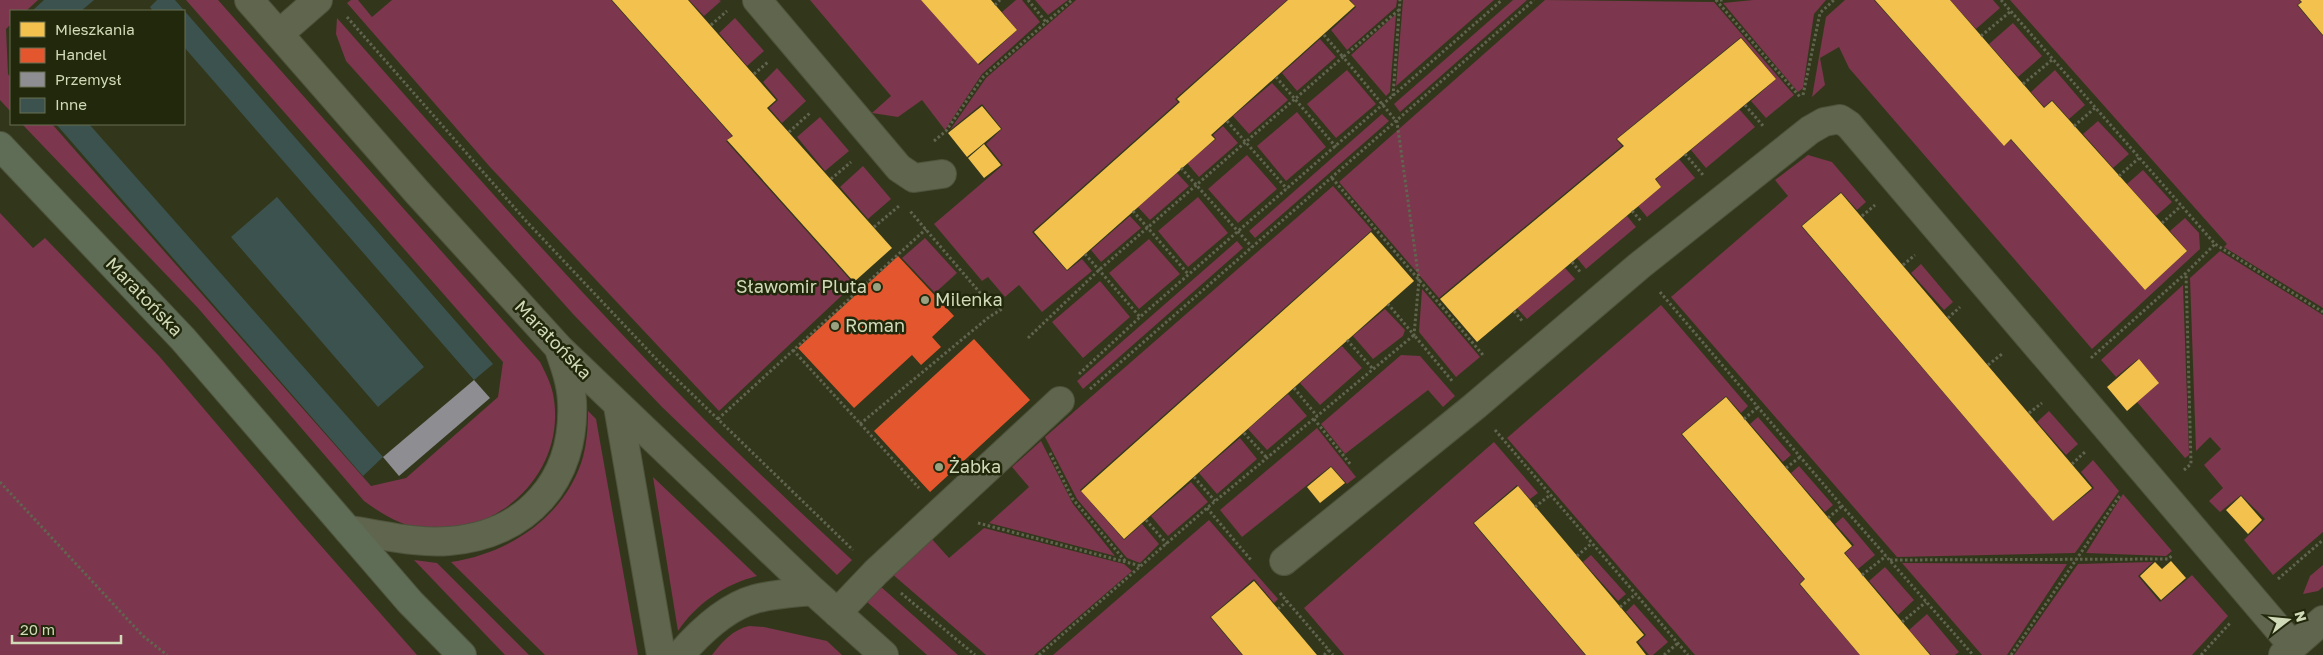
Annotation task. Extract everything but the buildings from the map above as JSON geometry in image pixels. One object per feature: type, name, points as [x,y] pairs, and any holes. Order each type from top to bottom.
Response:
[{"type":"main road","name":"Maratońska","points":[[0,146],[183,339],[410,602],[462,655]]},
{"type":"street","name":"Maratońska","points":[[249,0],[417,192],[559,348],[813,591],[884,655]]},
{"type":"street","points":[[279,34],[318,0]]},
{"type":"street","points":[[745,3],[899,168],[914,178],[942,174]]},
{"type":"street","points":[[1284,561],[1475,406],[1638,266],[1810,130],[1824,122],[1840,119],[1855,132],[2161,490],[2288,651],[2323,620]]},
{"type":"street","points":[[348,530],[428,542],[466,540],[501,529],[531,510],[547,492],[556,475],[566,448],[569,432],[572,401],[568,376],[559,348]]},
{"type":"street","points":[[837,612],[876,572],[1060,401]]},
{"type":"street","points":[[618,406],[661,655]]},
{"type":"street","points":[[680,655],[718,619],[753,600],[813,591]]},
{"type":"path","points":[[995,4],[1000,0]]},
{"type":"path","points":[[1028,0],[1046,22]]},
{"type":"path","points":[[899,168],[946,132],[983,77],[1072,0]]},
{"type":"path","points":[[1393,96],[1400,0]]},
{"type":"path","points":[[1077,376],[1140,317],[1502,0]]},
{"type":"path","points":[[1060,401],[1083,395],[1397,122],[1534,0]]},
{"type":"path","points":[[1716,0],[1724,0]]},
{"type":"path","points":[[1716,0],[1800,97]]},
{"type":"path","points":[[2001,0],[2215,244],[2323,312]]},
{"type":"path","points":[[710,25],[745,3]]},
{"type":"path","points":[[1028,338],[1099,270],[1400,9]]},
{"type":"path","points":[[1981,36],[2011,11]]},
{"type":"path","points":[[345,15],[527,222],[660,362],[876,572],[975,655]]},
{"type":"path","points":[[1039,655],[1215,501],[1414,335],[1419,280],[1397,122],[1324,34]]},
{"type":"path","points":[[754,74],[776,55]]},
{"type":"path","points":[[2023,84],[2052,59]]},
{"type":"path","points":[[1276,77],[1336,146]]},
{"type":"path","points":[[789,132],[819,105]]},
{"type":"path","points":[[1744,105],[1764,128]]},
{"type":"path","points":[[2074,126],[2095,108]]},
{"type":"path","points":[[1227,121],[1287,189]]},
{"type":"path","points":[[1685,154],[1705,177]]},
{"type":"path","points":[[2119,176],[2139,158]]},
{"type":"path","points":[[831,179],[854,160]]},
{"type":"path","points":[[1181,168],[1252,248]]},
{"type":"path","points":[[1332,178],[1487,359]]},
{"type":"path","points":[[874,228],[903,202]]},
{"type":"path","points":[[1862,216],[1876,204]]},
{"type":"path","points":[[2162,223],[2181,206]]},
{"type":"path","points":[[1133,211],[1189,275]]},
{"type":"path","points":[[1632,211],[1646,227]]},
{"type":"path","points":[[718,419],[926,229]]},
{"type":"path","points":[[2029,413],[2186,274],[2215,244]]},
{"type":"path","points":[[1903,265],[1918,252]]},
{"type":"path","points":[[1085,254],[1140,317]]},
{"type":"path","points":[[1572,262],[1584,278]]},
{"type":"path","points":[[1638,266],[1842,506],[1971,654]]},
{"type":"path","points":[[2161,490],[2191,464],[2186,274]]},
{"type":"path","points":[[1388,304],[1688,655]]},
{"type":"path","points":[[1948,318],[1963,304]]},
{"type":"path","points":[[860,424],[989,317],[1002,309]]},
{"type":"path","points":[[1514,311],[1527,326]]},
{"type":"path","points":[[1347,340],[1373,370]]},
{"type":"path","points":[[1988,365],[2004,352]]},
{"type":"path","points":[[1294,388],[1317,416]]},
{"type":"path","points":[[1744,419],[1758,407]]},
{"type":"path","points":[[1314,419],[1371,490]]},
{"type":"path","points":[[1035,424],[1072,498],[1126,563]]},
{"type":"path","points":[[1244,432],[1267,458]]},
{"type":"path","points":[[2072,464],[2090,448]]},
{"type":"path","points":[[1786,468],[1800,457]]},
{"type":"path","points":[[1194,477],[1215,501]]},
{"type":"path","points":[[0,482],[143,636],[166,655]]},
{"type":"path","points":[[2011,655],[2125,488]]},
{"type":"path","points":[[1535,506],[1550,494]]},
{"type":"path","points":[[1828,518],[1842,506]]},
{"type":"path","points":[[1146,520],[1167,544]]},
{"type":"path","points":[[1576,556],[1592,543]]},
{"type":"path","points":[[1890,560],[2168,559],[2180,550]]},
{"type":"path","points":[[1862,575],[1886,556]]},
{"type":"path","points":[[1620,607],[1636,594]]},
{"type":"path","points":[[1278,609],[1287,601]]},
{"type":"path","points":[[1902,622],[1926,602]]},
{"type":"path","points":[[1664,655],[1678,643]]},
{"type":"path","points":[[1324,655],[1329,650]]},
{"type":"shaded area","points":[[0,0],[38,0],[27,10],[10,10],[10,25],[6,29],[8,74],[10,77],[10,111],[0,100]]},
{"type":"shaded area","points":[[186,0],[218,0],[540,362],[553,394],[555,423],[549,451],[537,475],[519,496],[497,513],[472,524],[444,529],[415,527],[388,517],[364,501],[198,308],[23,125],[53,125],[371,486],[406,478],[498,397],[503,362]]},
{"type":"shaded area","points":[[351,0],[358,0],[372,17],[392,0],[611,0],[732,136],[726,141],[854,284],[719,411],[490,167],[347,3]]},
{"type":"shaded area","points":[[689,0],[719,0],[721,1],[704,16]]},
{"type":"shaded area","points":[[810,0],[921,0],[979,65],[1017,30],[1002,12],[1016,0],[1022,0],[1040,22],[982,74],[945,130],[922,100],[898,117],[872,113],[891,96]]},
{"type":"shaded area","points":[[1035,0],[1068,0],[1048,15]]},
{"type":"shaded area","points":[[1076,0],[1287,0],[1175,99],[1178,102],[1032,232],[1067,271],[1082,259],[1092,271],[1042,312],[1019,285],[1005,297],[988,277],[982,281],[934,224],[1003,165],[986,144],[1002,129],[982,104],[950,130],[986,78]]},
{"type":"shaded area","points":[[1350,0],[1397,0],[1396,7],[1347,50],[1331,30],[1356,7]]},
{"type":"shaded area","points":[[1403,0],[1494,0],[1396,86]]},
{"type":"shaded area","points":[[1513,0],[1527,0],[1400,112],[1394,104]]},
{"type":"shaded area","points":[[1545,0],[1714,2],[1794,95],[1766,118],[1751,101],[1776,79],[1741,37],[1616,139],[1622,146],[1439,298],[1339,182]]},
{"type":"shaded area","points":[[1753,0],[1826,0],[1814,14],[1803,88],[1798,92],[1723,3]]},
{"type":"shaded area","points":[[1845,0],[1874,0],[2004,146],[2011,140],[2145,290],[2187,251],[2170,231],[2185,218],[2199,233],[2200,249],[2092,349],[1849,68],[1839,47],[1820,58],[1825,85],[1812,97],[1826,17]]},
{"type":"shaded area","points":[[1950,0],[1993,0],[2000,8],[1976,29]]},
{"type":"shaded area","points":[[2010,0],[2299,0],[2301,2],[2297,5],[2323,36],[2323,308],[2224,247],[2227,244]]},
{"type":"shaded area","points":[[1396,14],[1390,92],[1386,96],[1351,55]]},
{"type":"shaded area","points":[[337,18],[602,313],[733,448],[852,560],[837,575],[662,407],[573,314],[346,61],[336,34]]},
{"type":"shaded area","points":[[735,18],[764,51],[747,66],[719,33]]},
{"type":"shaded area","points":[[2013,23],[2042,56],[2018,77],[1989,44]]},
{"type":"shaded area","points":[[1320,39],[1336,57],[1297,91],[1282,73]]},
{"type":"shaded area","points":[[777,68],[806,101],[782,123],[769,108],[778,100],[763,82]]},
{"type":"shaded area","points":[[1347,70],[1376,104],[1336,138],[1307,104]]},
{"type":"shaded area","points":[[2055,70],[2085,105],[2069,119],[2052,100],[2044,107],[2031,92]]},
{"type":"shaded area","points":[[1272,83],[1288,100],[1249,134],[1233,116]]},
{"type":"shaded area","points":[[1739,109],[1755,127],[1706,168],[1691,150]]},
{"type":"shaded area","points":[[1297,112],[1326,147],[1286,181],[1257,146]]},
{"type":"shaded area","points":[[1382,114],[1389,121],[1255,238],[1249,231]]},
{"type":"shaded area","points":[[820,117],[849,151],[825,171],[797,137]]},
{"type":"shaded area","points":[[2098,121],[2129,154],[2113,168],[2083,134]]},
{"type":"shaded area","points":[[1223,126],[1238,143],[1199,177],[1187,163],[1216,139],[1213,135]]},
{"type":"shaded area","points":[[1247,155],[1277,189],[1238,223],[1208,189]]},
{"type":"shaded area","points":[[1808,155],[1832,162],[1866,202],[1857,210],[1841,192],[1801,226],[2053,521],[2094,488],[2081,472],[2093,460],[2119,491],[2075,553],[1897,557],[1671,297],[1788,196],[1775,180]]},
{"type":"shaded area","points":[[1679,159],[1695,178],[1647,217],[1638,206],[1661,187],[1656,179]]},
{"type":"shaded area","points":[[863,166],[891,199],[868,219],[840,187]]},
{"type":"shaded area","points":[[2143,170],[2172,202],[2156,216],[2127,184]]},
{"type":"shaded area","points":[[1177,173],[1189,186],[1150,220],[1138,207]]},
{"type":"shaded area","points":[[1333,186],[1372,230],[1080,490],[1124,540],[1142,524],[1159,544],[1140,563],[1127,558],[1077,499],[1045,437]]},
{"type":"shaded area","points":[[1198,197],[1228,233],[1188,267],[1158,231]]},
{"type":"shaded area","points":[[0,213],[33,248],[45,238],[159,356],[300,522],[417,655],[0,655]]},
{"type":"shaded area","points":[[1130,216],[1141,228],[1101,262],[1091,250]]},
{"type":"shaded area","points":[[1627,216],[1636,227],[1586,269],[1577,258]]},
{"type":"shaded area","points":[[925,238],[957,273],[935,293],[902,258]]},
{"type":"shaded area","points":[[1149,239],[1180,274],[1139,309],[1109,273]]},
{"type":"shaded area","points":[[1237,241],[1243,248],[1083,389],[1077,381]]},
{"type":"shaded area","points":[[2220,251],[2323,315],[2323,532],[2273,575],[2244,540],[2265,519],[2241,495],[2220,512],[2209,501],[2223,488],[2204,465],[2221,449],[2210,437],[2196,451],[2190,278]]},
{"type":"shaded area","points":[[1921,264],[1953,302],[1944,310],[1911,273]]},
{"type":"shaded area","points":[[1565,268],[1575,279],[1527,319],[1517,308]]},
{"type":"shaded area","points":[[1100,281],[1130,317],[1083,358],[1052,322]]},
{"type":"shaded area","points":[[2183,285],[2189,455],[2185,458],[2137,402],[2158,383],[2138,359],[2116,377],[2101,360]]},
{"type":"shaded area","points":[[1422,289],[1480,357],[1456,377],[1419,332]]},
{"type":"shaded area","points":[[1661,305],[1748,406],[1741,413],[1726,396],[1681,434],[1804,579],[1799,584],[1860,655],[1695,655],[1507,438]]},
{"type":"shaded area","points":[[1385,309],[1405,330],[1403,336],[1373,359],[1353,336]]},
{"type":"shaded area","points":[[1342,346],[1362,368],[1320,405],[1300,383]]},
{"type":"shaded area","points":[[1401,355],[1420,356],[1455,396],[1443,407],[1428,390],[1345,454],[1321,424]]},
{"type":"shaded area","points":[[1288,394],[1307,416],[1267,450],[1248,429]]},
{"type":"shaded area","points":[[588,411],[596,419],[638,655],[545,655],[451,562],[494,550],[533,528],[549,514],[564,497],[575,478],[583,457]]},
{"type":"shaded area","points":[[2049,411],[2078,444],[2066,455],[2037,422]]},
{"type":"shaded area","points":[[1758,417],[1791,455],[1783,462],[1750,424]]},
{"type":"shaded area","points":[[1317,428],[1356,477],[1347,484],[1331,466],[1242,537],[1220,510]]},
{"type":"shaded area","points":[[1240,438],[1257,459],[1217,494],[1199,473]]},
{"type":"shaded area","points":[[1041,441],[1073,504],[1115,556],[989,523],[1029,487],[1012,467]]},
{"type":"shaded area","points":[[1494,442],[1538,493],[1530,499],[1517,485],[1473,523],[1585,655],[1344,655],[1304,608]]},
{"type":"shaded area","points":[[1799,466],[1833,505],[1825,512],[1791,473]]},
{"type":"shaded area","points":[[653,477],[757,576],[734,584],[712,596],[693,612],[678,631]]},
{"type":"shaded area","points":[[1191,482],[1208,502],[1168,536],[1151,516]]},
{"type":"shaded area","points":[[2123,494],[2172,551],[2166,556],[2086,553]]},
{"type":"shaded area","points":[[1843,517],[1875,555],[1858,569],[1845,553],[1854,545],[1835,524]]},
{"type":"shaded area","points":[[1209,520],[1278,599],[1274,603],[1254,579],[1210,617],[1242,655],[1053,655]]},
{"type":"shaded area","points":[[984,528],[1124,564],[1132,571],[1034,655],[986,655],[891,573],[931,538],[949,558]]},
{"type":"shaded area","points":[[1591,555],[1626,594],[1618,601],[1583,562]]},
{"type":"shaded area","points":[[414,560],[437,563],[529,655],[505,655]]},
{"type":"shaded area","points":[[2153,562],[2138,576],[2160,602],[2192,575],[2228,616],[2192,655],[2014,655],[2078,564]]},
{"type":"shaded area","points":[[1902,563],[2067,564],[2007,655],[1982,655]]},
{"type":"shaded area","points":[[2323,565],[2323,587],[2318,591],[2303,594],[2310,576]]},
{"type":"shaded area","points":[[1885,567],[1914,600],[1898,615],[1869,581]]},
{"type":"shaded area","points":[[880,586],[958,655],[927,655],[866,601]]},
{"type":"shaded area","points":[[1634,604],[1668,642],[1653,655],[1649,655],[1638,642],[1646,635],[1626,612]]},
{"type":"shaded area","points":[[1927,614],[1959,652],[1955,655],[1931,655],[1909,630]]},
{"type":"shaded area","points":[[749,626],[764,627],[827,641],[842,655],[712,655],[732,634]]},
{"type":"place","name":"Sławomir Pluta","points":[[877,287]]},
{"type":"place","name":"Milenka","points":[[925,300]]},
{"type":"place","name":"Roman","points":[[835,326]]},
{"type":"place","name":"Żabka","points":[[939,467]]}]
